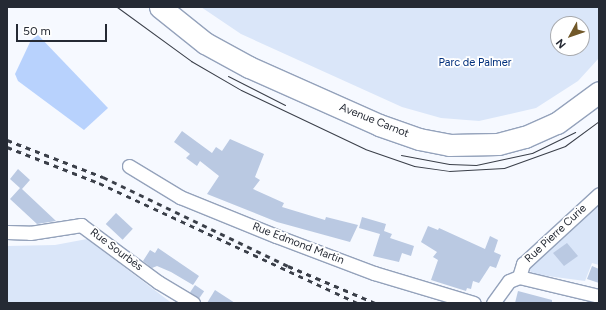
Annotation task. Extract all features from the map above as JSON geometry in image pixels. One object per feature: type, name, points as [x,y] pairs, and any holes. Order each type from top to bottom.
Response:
[{"type":"main road","name":"Avenue Carnot","points":[[160,7],[204,43],[249,67],[379,125],[419,139],[449,145],[498,144],[525,137],[564,118],[599,92]]},
{"type":"main road","name":"Avenue Carnot","points":[[175,7],[209,34],[254,58],[384,116],[448,135],[496,133],[536,123],[572,103],[599,77]]},
{"type":"street","name":"Rue Edmond Martin","points":[[129,166],[180,197],[269,233],[374,273],[474,303]]},
{"type":"street","name":"Rue Pierre Curie","points":[[519,277],[523,264],[599,194]]},
{"type":"street","name":"Rue Sourbès","points":[[7,232],[30,233],[81,225],[158,282],[193,303]]},
{"type":"street","points":[[493,303],[509,281],[519,277],[599,296]]},
{"type":"green space","name":"Parc de Palmer","points":[[201,7],[599,7],[599,58],[578,81],[536,108],[479,121],[441,118],[402,107],[241,34]]},
{"type":"green space","points":[[599,204],[599,265],[592,263],[585,281],[532,274],[528,267]]},
{"type":"green space","points":[[87,239],[172,303],[7,303],[7,246],[55,245]]},
{"type":"water","points":[[38,35],[108,108],[84,130],[18,81],[15,74],[31,40]]},
{"type":"building","points":[[182,131],[212,153],[216,147],[222,151],[230,139],[264,154],[255,177],[260,180],[253,189],[284,203],[282,207],[325,220],[326,217],[358,225],[350,242],[277,222],[207,194],[219,176],[200,161],[197,166],[186,158],[190,154],[174,142]]},
{"type":"building","points":[[18,169],[30,180],[22,189],[56,221],[37,224],[10,199],[20,188],[10,179]]},
{"type":"building","points":[[116,213],[133,229],[123,240],[106,224]]},
{"type":"building","points":[[362,217],[386,224],[384,231],[392,234],[390,238],[414,246],[411,256],[402,253],[399,262],[373,256],[380,234],[359,228]]},
{"type":"building","points":[[428,226],[438,230],[439,228],[485,249],[490,236],[498,240],[494,252],[501,255],[496,268],[490,266],[479,283],[473,281],[471,289],[467,288],[466,291],[431,280],[438,260],[433,257],[437,252],[421,242]]},
{"type":"building","points":[[567,243],[578,256],[564,266],[553,253]]},
{"type":"building","points":[[158,248],[199,276],[193,285],[171,272],[157,266],[152,268],[143,261],[150,250],[155,253]]},
{"type":"building","points":[[592,266],[599,269],[599,283],[587,279]]},
{"type":"building","points":[[195,285],[204,291],[199,299],[190,292]]},
{"type":"building","points":[[215,290],[235,303],[207,303]]},
{"type":"building","points":[[518,291],[552,300],[552,303],[515,303]]},
{"type":"tram line","points":[[117,7],[191,61],[241,90],[365,149],[414,166],[449,171],[504,168],[565,146],[599,121]]},
{"type":"tram line","points":[[228,76],[285,105]]},
{"type":"tram line","points":[[401,155],[449,164],[476,165],[532,153],[575,132]]},
{"type":"railway","points":[[7,140],[103,177],[288,266],[375,303]]},
{"type":"railway","points":[[7,147],[99,183],[357,303]]}]
